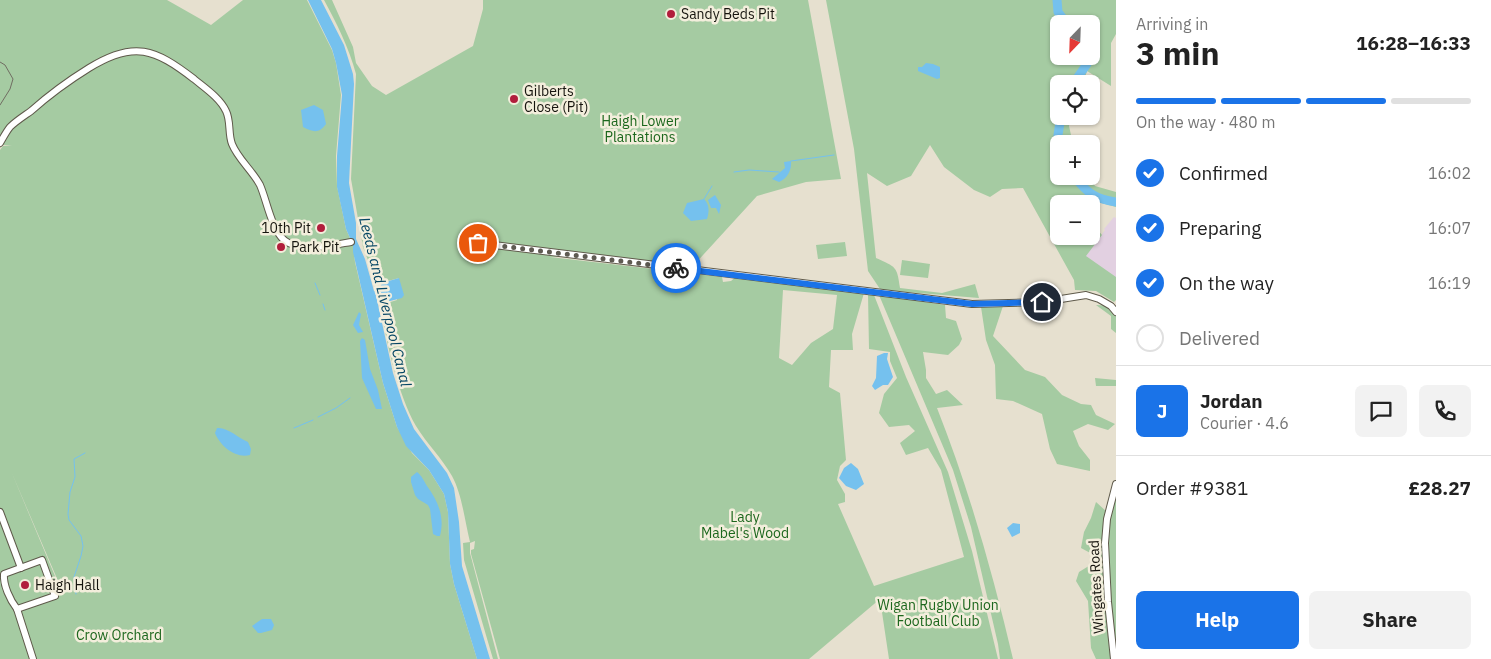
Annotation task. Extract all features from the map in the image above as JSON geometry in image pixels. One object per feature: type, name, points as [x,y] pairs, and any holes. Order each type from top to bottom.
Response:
[{"type":"street","points":[[0,143],[10,128],[60,87],[98,62],[138,50],[157,54],[208,90],[226,110],[231,143],[260,185],[278,232],[284,240],[305,247],[321,247],[351,242]]},
{"type":"street","points":[[478,243],[972,304],[1042,302],[1086,295],[1099,299],[1111,306],[1116,312]]},
{"type":"street","name":"Wingates Road","points":[[1114,659],[1108,602],[1105,543],[1107,519],[1116,484]]},
{"type":"street","points":[[0,512],[21,568]]},
{"type":"street","points":[[17,609],[55,596],[42,560],[4,574],[3,577],[13,604],[17,609],[33,659]]},
{"type":"shaded area","points":[[1114,217],[1116,218],[1116,285],[1076,263],[1091,247],[1100,245],[1100,237]]},
{"type":"green space","name":"Crow Orchard","points":[[0,0],[167,0],[211,25],[243,0],[307,0],[332,50],[336,63],[341,95],[336,156],[337,186],[346,229],[353,245],[355,262],[383,383],[397,427],[412,453],[429,470],[444,494],[448,512],[450,564],[454,584],[477,659],[0,659],[0,150],[3,146],[12,146],[3,145],[9,133],[0,148]],"holes":[[[11,471],[61,588],[60,588]]]},
{"type":"green space","points":[[324,0],[332,0],[353,47],[356,63],[372,86],[386,95],[473,46],[483,9],[483,0],[808,0],[841,179],[806,182],[757,196],[693,266],[590,255],[550,257],[722,277],[723,282],[731,281],[738,275],[864,293],[852,334],[853,350],[831,350],[829,387],[840,393],[846,460],[840,466],[837,480],[845,494],[845,502],[838,504],[874,586],[964,557],[941,470],[928,448],[906,455],[900,443],[915,431],[909,425],[889,427],[879,413],[884,394],[897,378],[890,361],[890,352],[869,349],[868,294],[874,295],[906,377],[948,472],[972,551],[998,659],[889,659],[880,599],[809,659],[500,659],[471,554],[475,541],[470,543],[470,553],[498,659],[493,659],[464,560],[463,543],[470,542],[458,491],[448,469],[420,433],[410,414],[398,383],[389,349],[381,302],[384,304],[397,300],[399,278],[377,284],[363,247],[351,179],[356,74],[346,45]],"holes":[[[783,290],[837,295],[833,329],[811,343],[792,365],[779,358]]]},
{"type":"green space","points":[[826,0],[1116,0],[1116,34],[1111,43],[1111,86],[1100,79],[1100,75],[1093,75],[1087,71],[1086,75],[1050,75],[1050,125],[1069,125],[1071,135],[1050,135],[1050,185],[1094,185],[1116,192],[1116,207],[1100,203],[1100,195],[1050,195],[1050,237],[1023,188],[1002,189],[990,197],[974,190],[944,167],[930,145],[911,176],[887,186],[867,173],[876,258],[894,268],[898,275],[900,288],[942,293],[975,284],[979,298],[894,291],[882,292],[868,271],[854,149]]},
{"type":"green space","points":[[845,242],[847,256],[818,259],[816,245]]},
{"type":"green space","points":[[1055,245],[1094,245],[1086,256],[1116,277],[1116,300],[1114,302],[1096,291],[1075,290],[1074,280]]},
{"type":"green space","points":[[902,260],[930,264],[928,278],[900,275]]},
{"type":"green space","points":[[879,295],[945,305],[946,318],[956,321],[962,339],[959,345],[948,355],[923,352],[926,378],[936,394],[947,390],[963,405],[937,408],[960,469],[997,595],[1013,659],[1000,659],[971,527],[953,470]]},
{"type":"green space","points":[[1096,305],[1116,306],[1116,333],[1111,329],[1111,316]]},
{"type":"green space","points":[[1003,306],[993,336],[1025,370],[1045,377],[1062,395],[1081,404],[1091,405],[1096,415],[1115,424],[1108,430],[1088,424],[1073,431],[1079,446],[1090,460],[1090,471],[1057,464],[1050,449],[1042,414],[1013,401],[996,399],[995,365],[986,340],[981,307]]},
{"type":"green space","points":[[1095,378],[1116,380],[1116,386],[1096,386]]},
{"type":"green space","points":[[1116,494],[1116,659],[1096,659],[1091,648],[1088,601],[1076,581],[1079,572],[1092,564],[1094,555],[1081,548],[1084,532],[1096,502],[1107,512]]},
{"type":"water","points":[[308,0],[321,0],[344,45],[353,74],[349,183],[356,223],[356,239],[365,259],[374,291],[379,291],[382,283],[399,278],[404,295],[402,298],[386,302],[380,297],[377,300],[393,373],[403,404],[414,429],[447,473],[454,488],[459,522],[462,566],[490,659],[477,659],[454,584],[450,564],[448,512],[444,494],[429,470],[406,446],[397,427],[383,383],[353,245],[346,229],[337,187],[337,156],[342,95],[336,63],[332,49]]},
{"type":"water","points":[[926,63],[940,67],[940,78],[937,79],[918,71],[918,67],[922,67]]},
{"type":"water","points":[[314,105],[323,110],[326,124],[318,131],[303,127],[301,110]]},
{"type":"water","points":[[791,161],[790,171],[784,179],[779,182],[772,179],[785,168],[784,162]]},
{"type":"water","points":[[715,195],[721,205],[719,214],[716,208],[711,208],[708,200]]},
{"type":"water","points":[[704,199],[709,209],[707,219],[691,221],[683,213],[687,203]]},
{"type":"water","points":[[359,312],[361,314],[359,325],[363,332],[358,333],[353,325]]},
{"type":"water","points":[[362,338],[365,340],[370,369],[378,390],[382,409],[376,409],[362,378],[360,341]]},
{"type":"water","points":[[888,353],[887,359],[893,377],[888,385],[883,385],[875,390],[872,386],[876,378],[877,356]]},
{"type":"water","points":[[217,428],[229,431],[248,442],[251,449],[250,455],[239,455],[225,447],[217,438],[215,433]]},
{"type":"water","points":[[851,463],[858,469],[864,484],[856,490],[846,486],[839,478],[844,468]]},
{"type":"water","points":[[417,472],[437,503],[442,522],[440,536],[433,534],[428,505],[415,495],[411,477]]},
{"type":"water","points":[[1013,523],[1020,524],[1020,533],[1012,537],[1007,528]]},
{"type":"water","points":[[262,619],[271,619],[274,625],[272,630],[258,633],[252,626]]},
{"type":"waterway","points":[[1057,0],[1058,12],[1060,15]]},
{"type":"waterway","points":[[1079,75],[1086,65]]},
{"type":"waterway","points":[[1058,135],[1060,125]]},
{"type":"waterway","points":[[791,161],[834,155]]},
{"type":"waterway","points":[[734,172],[749,170],[779,172]]},
{"type":"waterway","points":[[1081,185],[1097,197],[1116,202]]},
{"type":"waterway","points":[[704,199],[712,186]]},
{"type":"waterway","points":[[315,283],[320,295]]},
{"type":"waterway","points":[[323,304],[325,310]]},
{"type":"waterway","points":[[318,417],[350,398]]},
{"type":"waterway","points":[[294,428],[313,420]]},
{"type":"waterway","points":[[76,594],[74,577],[83,546],[81,536],[69,520],[68,514],[70,492],[75,477],[74,459],[85,453]]},
{"type":"railway","points":[[0,62],[5,65],[13,79],[10,89],[0,105]]},
{"type":"way so far","points":[[478,243],[676,268]]},
{"type":"place","name":"Sandy Beds Pit","points":[[671,14]]},
{"type":"place","name":"Gilberts Close (Pit)","points":[[514,99]]},
{"type":"place","name":"10th Pit","points":[[321,228]]},
{"type":"place","name":"Park Pit","points":[[281,247]]},
{"type":"place","name":"Haigh Hall","points":[[25,585]]},
{"type":"route","points":[[676,268],[972,304],[1042,302]]},
{"type":"park label","name":"Haigh Lower Plantations","points":[[640,130]]},
{"type":"park label","name":"Lady Mabel's Wood","points":[[745,526]]},
{"type":"park label","name":"Wigan Rugby Union Football Club","points":[[938,614]]},
{"type":"water label","name":"Leeds and Liverpool Canal","points":[[385,302]]}]
